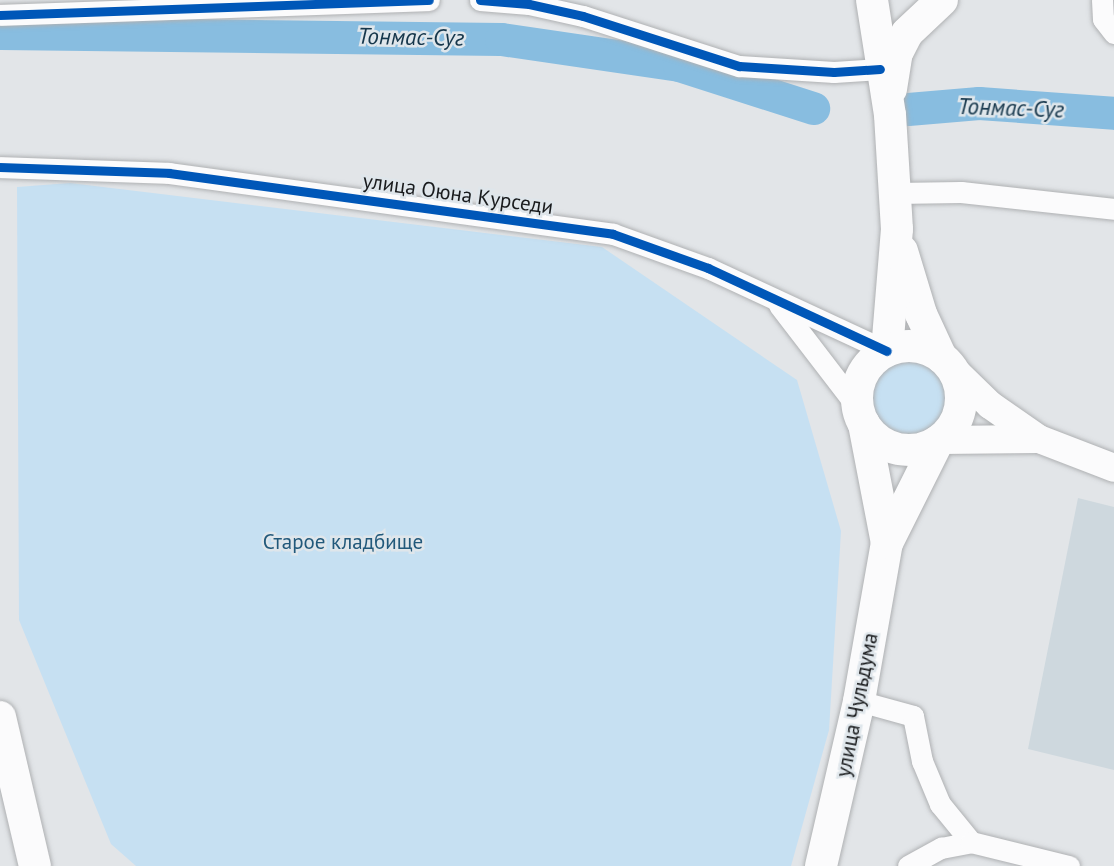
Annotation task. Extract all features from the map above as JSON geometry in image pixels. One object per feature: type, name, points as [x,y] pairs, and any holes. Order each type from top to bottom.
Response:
[{"type":"main road","points":[[872,0],[880,69],[890,115],[897,229],[887,351]]},
{"type":"main road","points":[[890,115],[897,53],[907,33],[942,0]]},
{"type":"main road","points":[[897,229],[921,314],[959,383],[960,407],[951,429],[939,441],[907,450],[890,447],[861,416],[860,379],[887,351],[915,347],[946,363]]},
{"type":"main road","name":"улица Чульдума","points":[[861,416],[887,543]]},
{"type":"main road","name":"улица Чульдума","points":[[821,866],[859,701],[887,543],[939,441]]},
{"type":"main road","points":[[0,717],[35,866]]},
{"type":"street","points":[[0,15],[429,0]]},
{"type":"street","points":[[480,0],[584,8],[738,66],[834,72],[880,69]]},
{"type":"street","points":[[1101,0],[1103,19],[1114,33]]},
{"type":"street","name":"улица Оюна Курседи","points":[[0,167],[169,173],[612,234],[659,247],[778,304],[887,351]]},
{"type":"street","points":[[895,193],[961,192],[1114,209]]},
{"type":"street","name":"улица Оюна Курседи","points":[[778,304],[861,416]]},
{"type":"street","points":[[946,363],[990,405],[1039,439],[1114,468]]},
{"type":"street","points":[[939,441],[1039,439]]},
{"type":"street","points":[[859,701],[914,716],[922,761],[940,804],[971,842]]},
{"type":"street","points":[[908,866],[941,848],[971,842],[1069,866]]},
{"type":"shaded area","points":[[1078,498],[1114,507],[1114,770],[1028,749]]},
{"type":"green space","name":"Старое кладбище","points":[[70,183],[602,247],[797,380],[841,531],[829,730],[791,866],[136,866],[111,844],[19,620],[17,187]]},
{"type":"green space","points":[[909,361],[923,364],[935,372],[943,384],[946,398],[943,412],[935,424],[923,432],[909,435],[895,432],[883,424],[875,412],[872,398],[875,384],[883,372],[895,364]]},
{"type":"waterway","name":"Тонмас-Суг","points":[[0,33],[501,39],[679,65],[813,108]]},
{"type":"waterway","name":"Тонмас-Суг","points":[[908,109],[979,103],[1114,113]]},
{"type":"cycle path","points":[[0,15],[429,0]]},
{"type":"cycle path","points":[[480,0],[529,4],[583,16],[739,66],[834,72],[880,69]]},
{"type":"cycle path","points":[[0,167],[169,173],[613,234],[708,268],[887,351]]}]
